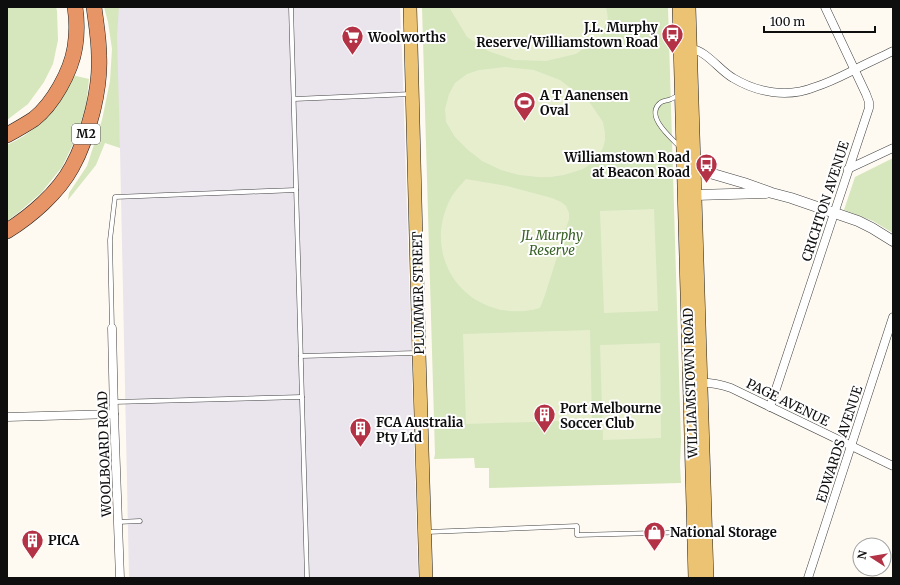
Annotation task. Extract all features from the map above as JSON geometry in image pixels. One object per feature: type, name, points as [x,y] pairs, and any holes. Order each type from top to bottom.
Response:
[{"type":"highway","points":[[7,135],[35,118],[49,104],[66,75],[75,49],[76,31],[74,7]]},
{"type":"highway","name":"M2","points":[[7,231],[21,222],[40,206],[59,186],[71,169],[82,147],[96,98],[100,57],[94,7]]},
{"type":"main road","name":"PLUMMER STREET","points":[[410,7],[426,578]]},
{"type":"main road","name":"WILLIAMSTOWN ROAD","points":[[679,7],[686,50],[695,170],[688,190]]},
{"type":"main road","name":"WILLIAMSTOWN ROAD","points":[[689,7],[682,93],[684,151],[688,190],[696,383],[700,531],[696,578]]},
{"type":"main road","name":"WILLIAMSTOWN ROAD","points":[[700,531],[707,578]]},
{"type":"street","name":"CRICHTON AVENUE","points":[[770,407],[869,108],[868,99],[825,7]]},
{"type":"street","points":[[686,50],[695,50],[700,52],[740,83],[770,92],[787,93],[808,90],[893,51]]},
{"type":"street","points":[[848,169],[893,148]]},
{"type":"street","points":[[695,170],[744,183],[858,221],[893,241]]},
{"type":"street","points":[[688,190],[772,193]]},
{"type":"street","name":"EDWARDS AVENUE","points":[[808,578],[893,317]]},
{"type":"street","name":"WOOLBOARD ROAD","points":[[112,328],[120,578]]},
{"type":"street","name":"PAGE AVENUE","points":[[696,383],[710,382],[731,388],[893,466]]},
{"type":"street","points":[[7,417],[114,414]]},
{"type":"lane","points":[[291,7],[306,578]]},
{"type":"lane","points":[[682,93],[672,99],[659,103],[656,110],[656,116],[660,126],[684,151]]},
{"type":"lane","points":[[294,99],[413,94]]},
{"type":"lane","points":[[112,328],[110,240],[116,197],[296,190]]},
{"type":"lane","points":[[301,356],[419,353]]},
{"type":"lane","points":[[114,402],[302,397]]},
{"type":"lane","points":[[118,522],[140,521]]},
{"type":"lane","points":[[425,532],[577,526],[577,535],[700,531]]},
{"type":"shaded area","points":[[114,7],[400,7],[418,578],[129,578],[120,148]]},
{"type":"green space","points":[[7,7],[56,7],[58,40],[53,64],[44,82],[28,104],[7,120]]},
{"type":"green space","points":[[104,7],[119,7],[117,36],[120,148],[105,143],[96,165],[68,200],[69,193],[87,166],[102,120],[110,81],[112,49]]},
{"type":"green space","name":"JL Murphy Reserve","points":[[422,7],[668,7],[681,483],[489,488],[489,468],[475,468],[474,458],[434,459]]},
{"type":"green space","points":[[449,7],[606,7],[608,18],[601,36],[576,54],[546,61],[514,60],[488,51],[467,37]]},
{"type":"green space","name":"A T Aanensen Oval","points":[[505,67],[534,70],[560,80],[590,103],[603,122],[605,133],[603,148],[592,163],[583,169],[564,175],[538,177],[519,175],[501,170],[482,161],[455,137],[446,122],[445,109],[449,94],[455,83],[467,74],[479,70]]},
{"type":"green space","points":[[72,75],[89,79],[86,106],[75,140],[62,167],[41,193],[7,221],[7,145],[38,126],[51,113],[61,98]]},
{"type":"green space","points":[[893,158],[893,233],[873,221],[844,210],[855,177]]},
{"type":"green space","points":[[466,179],[507,186],[552,198],[566,206],[569,213],[569,219],[540,308],[521,311],[502,310],[485,305],[470,296],[457,283],[448,268],[442,251],[442,222],[446,208],[452,196]]},
{"type":"green space","points":[[654,209],[658,311],[604,313],[600,211]]},
{"type":"green space","points":[[590,330],[592,420],[466,424],[463,334]]},
{"type":"green space","points":[[660,343],[661,438],[603,440],[600,345]]},
{"type":"place","name":"J.L. Murphy Reserve/Williamstown Road","points":[[673,54]]},
{"type":"place","name":"Woolworths","points":[[353,56]]},
{"type":"place","name":"A T Aanensen Oval","points":[[525,122]]},
{"type":"place","name":"Williamstown Road at Beacon Road","points":[[706,184]]},
{"type":"place","name":"Port Melbourne Soccer Club","points":[[545,434]]},
{"type":"place","name":"FCA Australia Pty Ltd","points":[[360,448]]},
{"type":"place","name":"National Storage","points":[[655,552]]},
{"type":"place","name":"PICA","points":[[32,560]]}]
